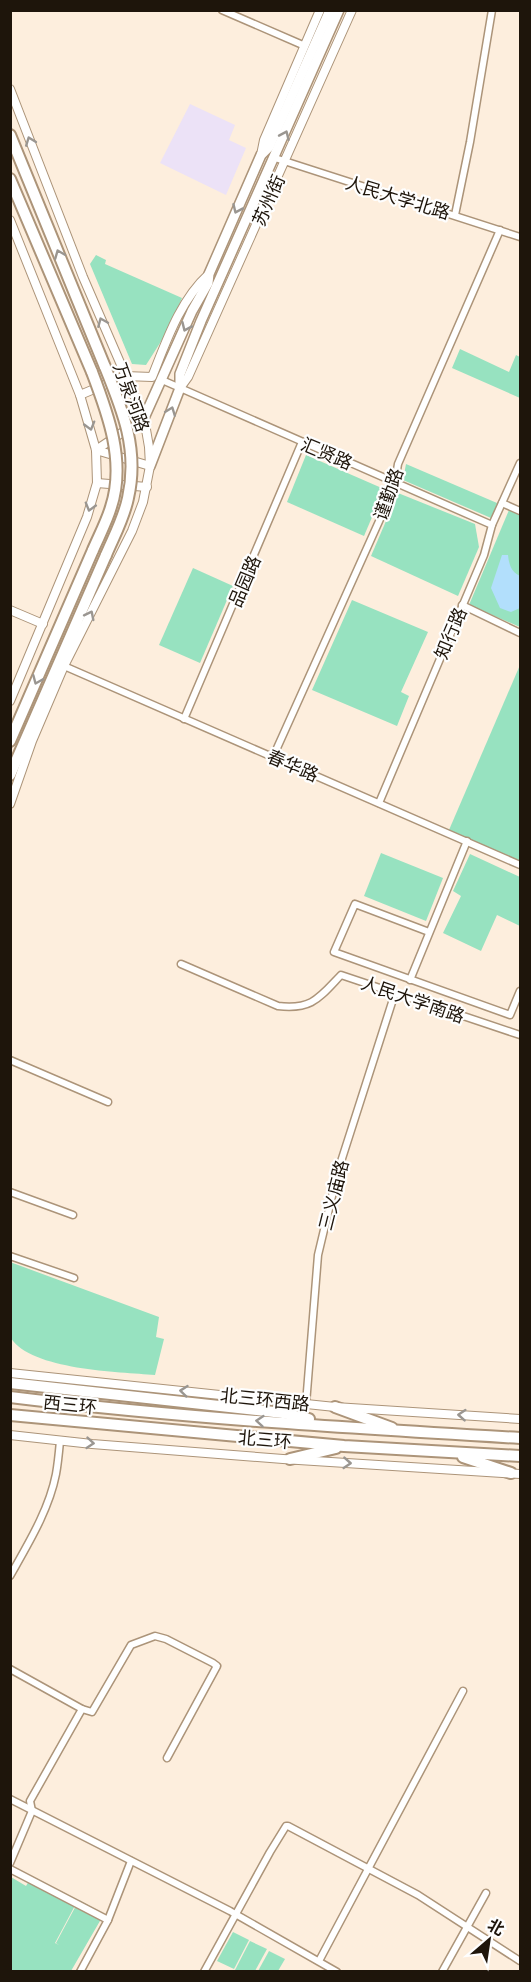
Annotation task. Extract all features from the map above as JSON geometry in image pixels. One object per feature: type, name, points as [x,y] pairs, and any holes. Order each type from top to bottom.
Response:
[{"type":"highway","name":"万泉河路","points":[[10,135],[127,425],[132,464],[124,514],[10,775]]},
{"type":"highway","name":"万泉河路","points":[[10,179],[108,412],[114,434],[116,479],[111,507],[10,741]]},
{"type":"highway","points":[[10,1383],[283,1413],[344,1428]]},
{"type":"highway","name":"西三环","points":[[10,1398],[129,1410]]},
{"type":"highway","points":[[335,1407],[404,1432]]},
{"type":"highway","name":"北三环","points":[[129,1410],[344,1428],[520,1437]]},
{"type":"highway","name":"北三环","points":[[10,1415],[344,1446],[520,1456]]},
{"type":"highway","points":[[290,1459],[344,1446]]},
{"type":"highway","points":[[452,1452],[516,1474]]},
{"type":"main road","name":"苏州街","points":[[144,418],[157,379],[208,283],[209,274],[261,155],[269,147],[330,10]]},
{"type":"main road","name":"苏州街","points":[[150,466],[180,388],[180,374],[188,353],[339,10]]},
{"type":"street","points":[[222,10],[305,46]]},
{"type":"street","name":"苏州街","points":[[261,155],[264,140],[321,10]]},
{"type":"street","name":"苏州街","points":[[180,388],[188,377],[352,10]]},
{"type":"street","points":[[455,215],[492,10]]},
{"type":"street","name":"万泉河路","points":[[10,90],[83,277],[144,418],[150,466],[147,487],[132,531],[64,666],[32,741],[10,804]]},
{"type":"street","name":"人民大学北路","points":[[275,158],[520,237]]},
{"type":"street","points":[[10,219],[80,395],[96,450],[97,483],[87,517],[10,701]]},
{"type":"street","name":"谨勤路","points":[[273,757],[395,483],[398,464],[500,230]]},
{"type":"street","points":[[80,395],[125,376],[157,379]]},
{"type":"street","name":"汇贤路","points":[[157,379],[492,525]]},
{"type":"street","points":[[96,450],[144,418]]},
{"type":"street","name":"品园路","points":[[184,719],[302,442]]},
{"type":"street","points":[[96,450],[150,466]]},
{"type":"street","name":"知行路","points":[[379,802],[484,555],[492,525],[520,463]]},
{"type":"street","points":[[97,483],[147,487]]},
{"type":"street","points":[[502,503],[520,511]]},
{"type":"street","points":[[462,605],[520,633]]},
{"type":"street","points":[[10,610],[43,624]]},
{"type":"street","name":"春华路","points":[[64,666],[520,865]]},
{"type":"street","points":[[410,980],[467,841]]},
{"type":"street","points":[[429,932],[354,904],[334,952],[510,1015],[520,991]]},
{"type":"street","name":"人民大学南路","points":[[181,963],[278,1006],[294,1008],[317,1000],[341,975],[520,1035]]},
{"type":"street","name":"三义庙路","points":[[306,1404],[318,1255],[338,1171],[395,993]]},
{"type":"street","points":[[10,1060],[108,1102]]},
{"type":"street","points":[[10,1192],[73,1215]]},
{"type":"street","points":[[10,1256],[74,1278]]},
{"type":"street","name":"北三环西路","points":[[10,1373],[335,1407],[520,1419]]},
{"type":"street","points":[[10,1435],[290,1459],[516,1474]]},
{"type":"street","points":[[10,1576],[51,1494],[60,1441]]},
{"type":"street","points":[[10,1669],[82,1709],[92,1712],[131,1645],[155,1636],[166,1639],[213,1663],[217,1666],[167,1758]]},
{"type":"street","points":[[319,1962],[463,1691]]},
{"type":"street","points":[[10,1863],[32,1811],[30,1801],[82,1709]]},
{"type":"street","points":[[10,1799],[236,1914],[337,1971]]},
{"type":"street","points":[[204,1971],[286,1826],[418,1895],[520,1961]]},
{"type":"street","points":[[80,1971],[108,1920],[131,1861]]},
{"type":"street","points":[[10,1869],[108,1920]]},
{"type":"street","points":[[442,1971],[486,1893]]},
{"type":"shaded area","points":[[190,104],[235,125],[229,140],[246,148],[226,195],[160,163]]},
{"type":"green space","points":[[96,255],[106,260],[105,264],[182,298],[167,332],[146,365],[132,364],[90,264]]},
{"type":"green space","points":[[460,349],[509,372],[516,355],[520,357],[520,398],[452,368]]},
{"type":"green space","points":[[306,455],[384,489],[364,536],[287,502]]},
{"type":"green space","points":[[406,464],[497,503],[498,508],[491,518],[403,480]]},
{"type":"green space","points":[[398,493],[475,524],[479,547],[458,596],[371,556]]},
{"type":"green space","points":[[509,510],[520,515],[520,627],[469,605]]},
{"type":"green space","points":[[193,568],[233,586],[200,663],[159,645]]},
{"type":"green space","points":[[352,600],[428,632],[401,692],[409,696],[397,726],[312,690]]},
{"type":"green space","points":[[520,665],[520,861],[449,830]]},
{"type":"green space","points":[[381,853],[443,878],[426,921],[364,896]]},
{"type":"green space","points":[[470,854],[520,877],[520,926],[497,915],[481,951],[443,933],[461,896],[453,891]]},
{"type":"green space","points":[[10,1262],[159,1317],[156,1337],[164,1339],[155,1375],[56,1363],[21,1349],[11,1338]]},
{"type":"green space","points":[[32,1876],[78,1900],[55,1943],[59,1945],[56,1943],[79,1900],[104,1914],[71,1971],[11,1971],[11,1877],[26,1886]]},
{"type":"green space","points":[[233,1932],[249,1940],[234,1969],[217,1961]]},
{"type":"green space","points":[[250,1941],[267,1949],[255,1971],[237,1971],[235,1970]]},
{"type":"green space","points":[[269,1951],[285,1959],[278,1971],[258,1971]]},
{"type":"water","points":[[502,555],[508,555],[511,567],[520,576],[520,608],[511,612],[500,608],[491,588]]}]
